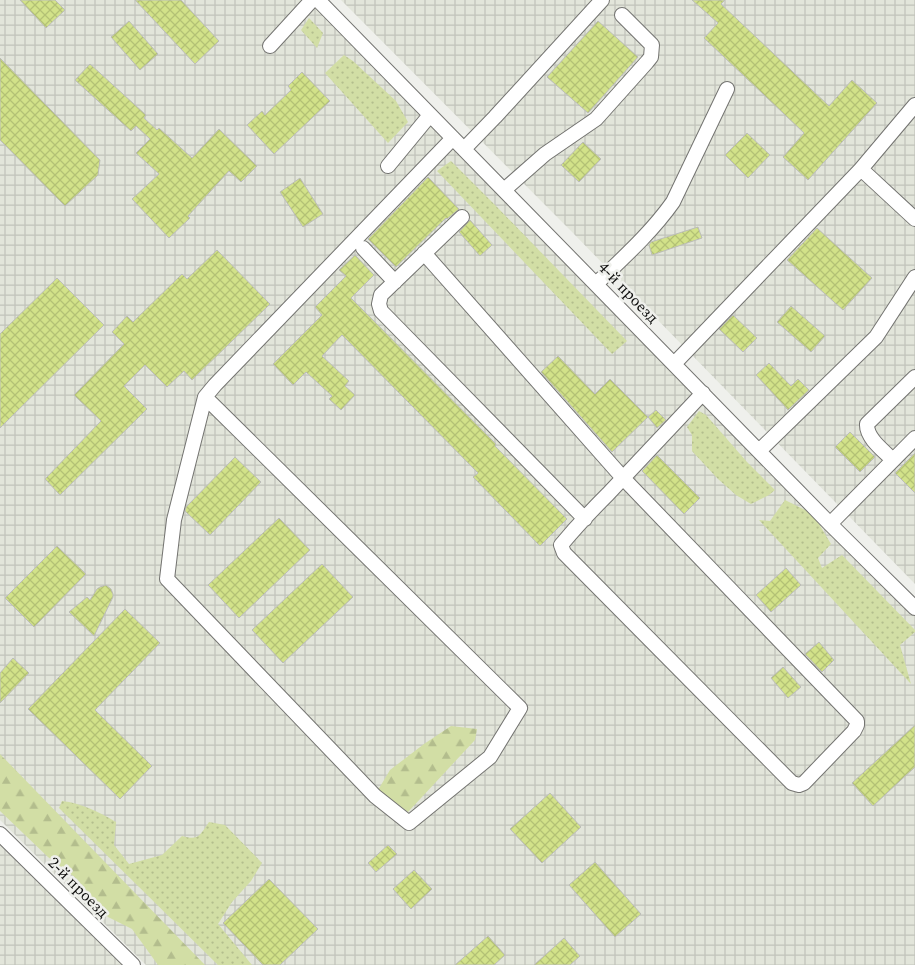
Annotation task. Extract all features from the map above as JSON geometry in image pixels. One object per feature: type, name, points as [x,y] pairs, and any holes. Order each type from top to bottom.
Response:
[{"type":"street","points":[[270,46],[312,0]]},
{"type":"street","name":"4-й проезд","points":[[318,0],[830,524],[915,608]]},
{"type":"street","points":[[464,149],[602,0]]},
{"type":"street","points":[[504,190],[545,154],[596,118],[651,57],[652,45],[622,16]]},
{"type":"street","points":[[596,284],[652,230],[673,202],[727,89]]},
{"type":"street","points":[[674,364],[861,169],[915,106]]},
{"type":"street","points":[[388,166],[430,115]]},
{"type":"street","points":[[206,397],[520,708],[490,757],[409,823],[375,796],[167,579],[174,520],[206,397],[215,385],[453,138]]},
{"type":"street","points":[[861,169],[915,219]]},
{"type":"street","points":[[462,218],[381,295],[379,304],[381,311],[585,519]]},
{"type":"street","points":[[364,248],[395,282]]},
{"type":"street","points":[[424,253],[623,478],[857,721],[854,731],[804,783],[799,785],[792,783],[564,553],[561,545],[623,478],[703,393]]},
{"type":"street","points":[[759,451],[876,337],[915,277]]},
{"type":"street","points":[[893,460],[870,436],[867,430],[868,424],[915,377]]},
{"type":"street","points":[[830,524],[915,438]]},
{"type":"street","name":"2-й проезд","points":[[0,834],[133,965]]},
{"type":"shaded area","points":[[0,0],[310,0],[915,612],[915,965],[146,965],[0,820]]},
{"type":"shaded area","points":[[341,0],[915,0],[915,584],[574,234]]},
{"type":"shaded area","points":[[0,845],[122,965],[0,965]]},
{"type":"green space","points":[[309,18],[323,33],[317,48],[301,30]]},
{"type":"green space","points":[[344,55],[396,101],[408,122],[388,143],[325,73]]},
{"type":"green space","points":[[451,161],[627,341],[612,354],[437,171]]},
{"type":"green space","points":[[699,411],[706,415],[747,462],[775,490],[751,504],[736,495],[718,479],[692,451],[692,435],[687,427]]},
{"type":"green space","points":[[785,500],[813,514],[831,544],[818,558],[822,568],[842,555],[915,630],[900,645],[911,684],[759,520],[770,521]]},
{"type":"green space","points":[[451,726],[477,729],[475,740],[408,812],[378,790],[390,770]]},
{"type":"green space","points":[[0,754],[205,965],[158,965],[132,929],[108,917],[77,879],[48,857],[0,811]]},
{"type":"green space","points":[[62,801],[90,809],[116,822],[114,845],[129,864],[162,855],[182,836],[192,838],[198,836],[209,822],[225,825],[262,863],[251,881],[232,902],[218,924],[252,965],[218,965],[59,808]]},
{"type":"building","points":[[20,0],[55,0],[65,10],[46,28]]},
{"type":"building","points":[[135,0],[181,0],[219,41],[195,64]]},
{"type":"building","points":[[692,0],[725,0],[721,4],[829,106],[852,80],[877,103],[808,180],[783,157],[804,133],[704,38],[718,23]]},
{"type":"building","points":[[129,21],[158,54],[140,70],[111,37]]},
{"type":"building","points":[[598,21],[638,57],[588,113],[547,77]]},
{"type":"building","points":[[0,58],[100,160],[98,175],[65,206],[0,140]]},
{"type":"building","points":[[90,64],[146,115],[144,118],[157,130],[159,128],[192,158],[219,129],[257,166],[241,182],[229,171],[188,216],[190,218],[169,238],[132,199],[159,174],[136,153],[150,139],[136,126],[131,131],[75,80]]},
{"type":"building","points":[[302,72],[330,101],[274,154],[247,125],[262,111],[265,115],[291,90],[288,86]]},
{"type":"building","points":[[747,133],[770,155],[748,178],[725,155]]},
{"type":"building","points":[[583,142],[601,159],[579,182],[561,165]]},
{"type":"building","points":[[428,177],[459,209],[446,218],[396,267],[368,239]]},
{"type":"building","points":[[300,178],[323,214],[303,227],[280,192]]},
{"type":"building","points":[[470,220],[492,245],[480,256],[459,232]]},
{"type":"building","points":[[698,227],[702,238],[652,255],[649,245],[651,242]]},
{"type":"building","points":[[817,228],[872,278],[843,310],[787,260]]},
{"type":"building","points":[[217,250],[270,304],[192,380],[184,371],[167,387],[145,365],[124,386],[147,409],[60,495],[45,479],[101,421],[74,395],[124,344],[112,332],[127,316],[133,322],[182,274],[187,279]]},
{"type":"building","points":[[355,255],[374,275],[351,298],[496,444],[495,446],[567,519],[540,546],[473,477],[478,473],[342,335],[322,356],[349,381],[345,386],[355,395],[341,410],[329,399],[332,396],[306,372],[293,385],[273,364],[322,315],[315,307],[346,276],[339,270]]},
{"type":"building","points":[[57,278],[104,325],[0,428],[0,334]]},
{"type":"building","points":[[791,306],[825,336],[811,352],[777,322]]},
{"type":"building","points":[[733,315],[757,338],[743,352],[719,329]]},
{"type":"building","points":[[558,356],[595,394],[610,379],[648,417],[612,452],[541,372]]},
{"type":"building","points":[[769,363],[791,386],[798,379],[809,390],[788,410],[756,375]]},
{"type":"building","points":[[656,410],[666,420],[657,428],[648,417]]},
{"type":"building","points":[[850,432],[875,457],[860,472],[835,447]]},
{"type":"building","points":[[915,453],[915,493],[895,473]]},
{"type":"building","points":[[657,455],[700,498],[684,514],[642,471]]},
{"type":"building","points":[[235,457],[261,482],[210,535],[185,511],[186,507]]},
{"type":"building","points":[[279,518],[310,550],[239,618],[208,585]]},
{"type":"building","points":[[57,546],[86,574],[34,627],[5,598]]},
{"type":"building","points":[[322,564],[353,597],[283,663],[252,630]]},
{"type":"building","points":[[786,568],[801,585],[771,612],[756,595]]},
{"type":"building","points":[[106,585],[111,589],[113,597],[94,636],[69,612],[87,597],[90,600],[97,589]]},
{"type":"building","points":[[125,609],[160,643],[95,710],[152,766],[120,799],[28,709]]},
{"type":"building","points":[[819,642],[834,660],[822,672],[805,654]]},
{"type":"building","points":[[13,658],[29,673],[0,703],[0,673]]},
{"type":"building","points":[[783,667],[801,687],[788,698],[771,678]]},
{"type":"building","points":[[915,725],[915,767],[873,806],[852,783]]},
{"type":"building","points":[[550,793],[581,827],[542,863],[510,829]]},
{"type":"building","points":[[388,845],[397,854],[376,872],[368,863]]},
{"type":"building","points":[[595,862],[641,914],[615,937],[569,885]]},
{"type":"building","points":[[414,870],[432,889],[411,909],[393,889]]},
{"type":"building","points":[[269,879],[318,929],[280,965],[263,965],[223,923]]},
{"type":"building","points":[[488,936],[505,955],[494,965],[455,965]]},
{"type":"building","points":[[564,938],[580,956],[570,965],[534,965]]}]
